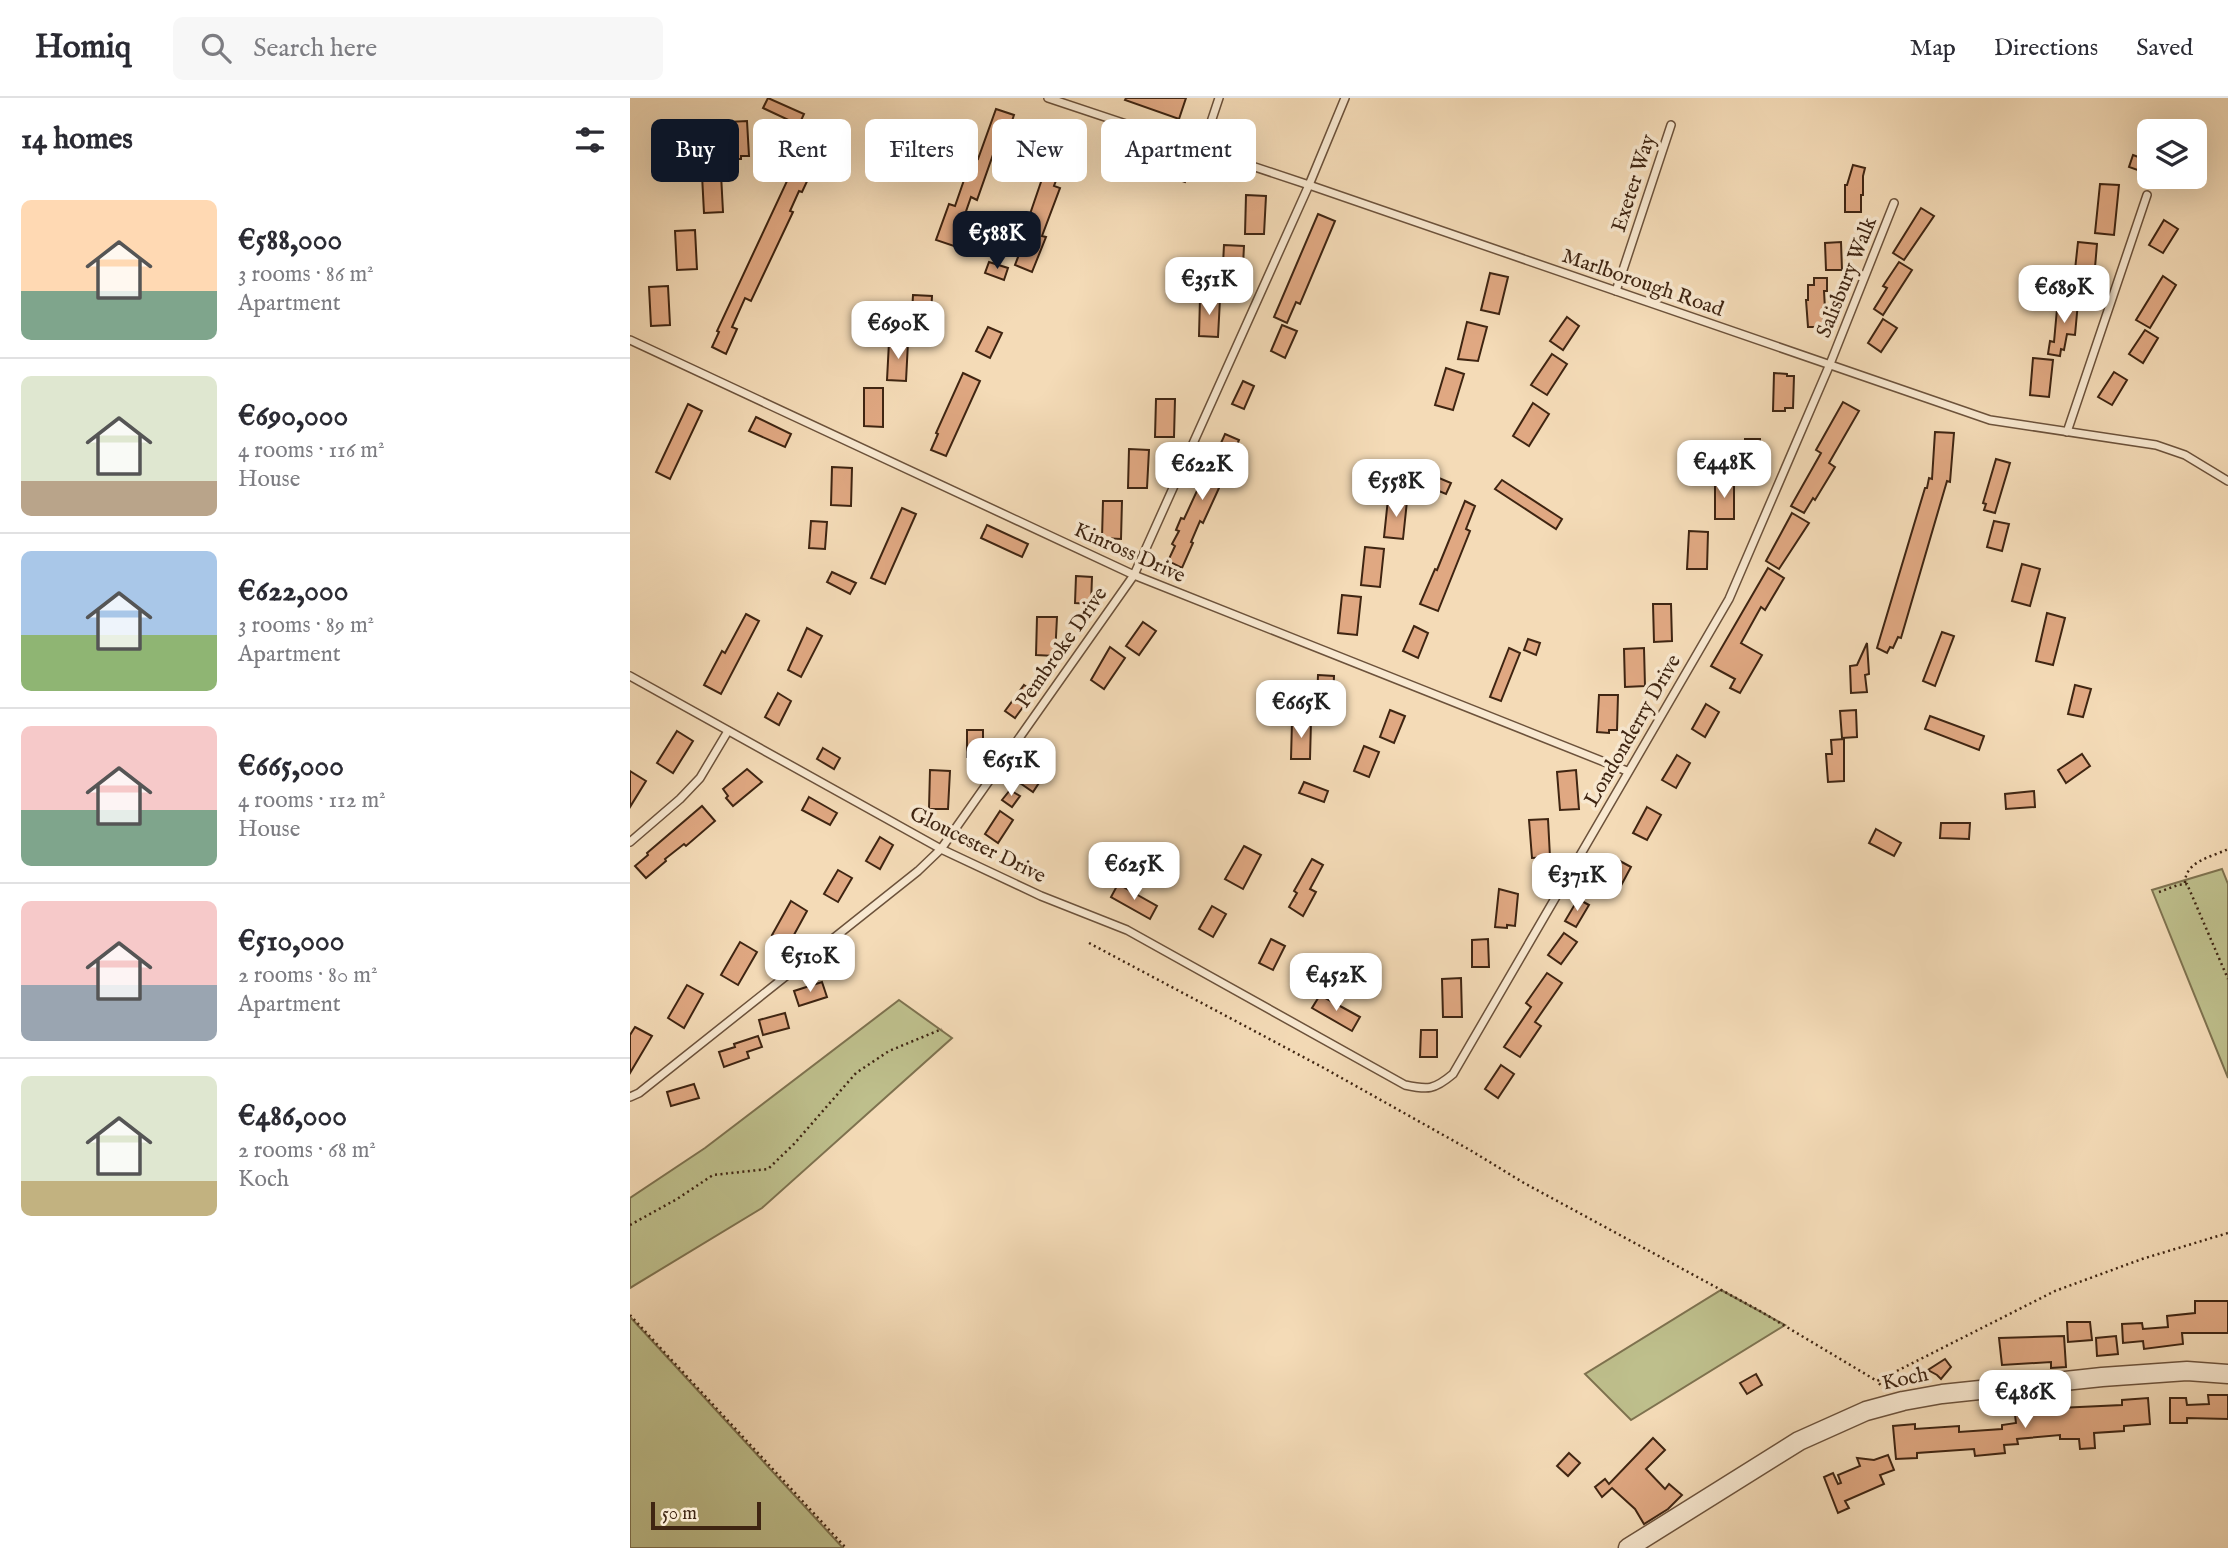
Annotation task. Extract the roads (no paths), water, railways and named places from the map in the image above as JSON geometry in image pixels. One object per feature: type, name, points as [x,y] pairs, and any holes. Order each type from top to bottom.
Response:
[{"type":"street","name":"Koch","points":[[1628,1548],[1799,1441],[1866,1411],[1942,1394],[2077,1379],[2165,1372],[2228,1374]]},
{"type":"lane","name":"Marlborough Road","points":[[1048,98],[1111,119]]},
{"type":"lane","points":[[1212,119],[1219,98]]},
{"type":"lane","name":"Pembroke Drive","points":[[630,1097],[639,1093],[897,888],[941,849],[1134,575],[1309,185],[1345,98]]},
{"type":"lane","name":"Exeter Way","points":[[1616,291],[1671,125]]},
{"type":"lane","name":"Marlborough Road","points":[[1256,167],[1990,420],[2157,445],[2185,455],[2228,481]]},
{"type":"lane","points":[[2067,432],[2147,195]]},
{"type":"lane","name":"Salisbury Walk","points":[[1830,364],[1894,202]]},
{"type":"lane","name":"Kinross Drive","points":[[630,340],[1134,575],[1627,771]]},
{"type":"lane","name":"Londonderry Drive","points":[[1427,1089],[1440,1085],[1453,1074],[1728,599],[1830,364]]},
{"type":"lane","name":"Gloucester Drive","points":[[630,676],[941,849],[1041,895],[1127,930],[1405,1085],[1427,1089]]},
{"type":"lane","points":[[630,842],[700,778],[728,731]]}]
